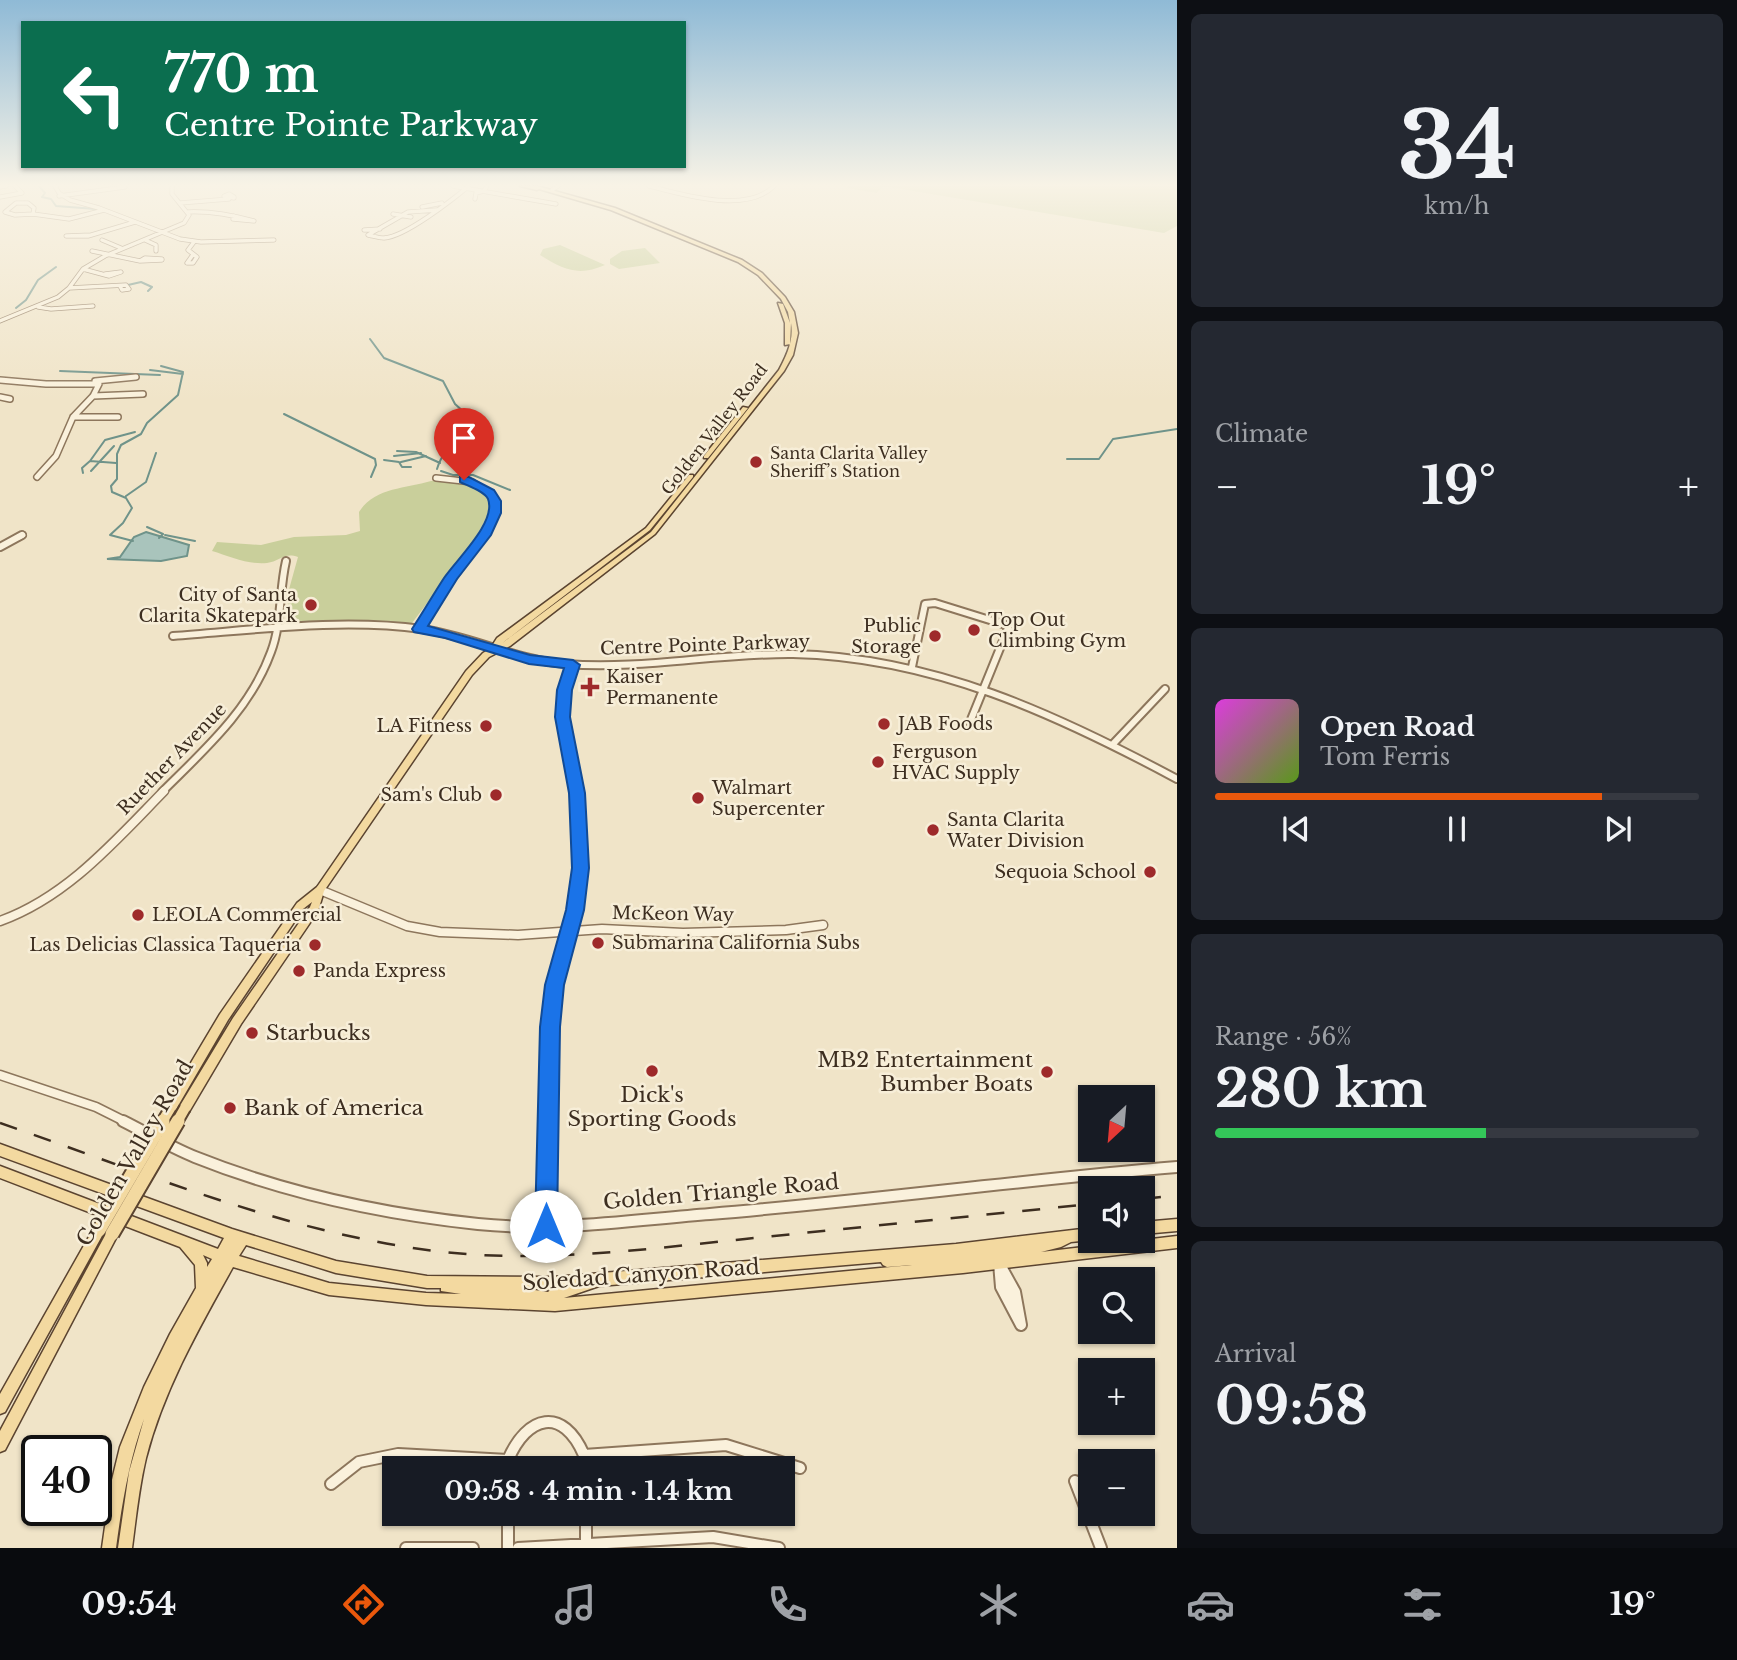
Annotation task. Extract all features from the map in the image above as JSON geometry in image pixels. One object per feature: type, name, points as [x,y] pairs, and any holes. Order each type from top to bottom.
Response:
[{"type":"main road","name":"Golden Valley Road","points":[[0,1445],[171,1107],[224,1017],[300,906],[320,890],[452,695],[500,640],[648,529],[777,368],[789,336],[784,312],[763,283],[727,258]]},
{"type":"main road","name":"Golden Valley Road","points":[[494,649],[506,644],[653,533],[782,370],[790,355],[794,322],[783,298],[760,274],[733,258]]},
{"type":"main road","name":"Golden Valley Road","points":[[0,1407],[230,1032],[315,908],[320,890]]},
{"type":"main road","name":"Soledad Canyon Road","points":[[0,1150],[238,1237],[336,1267],[427,1282],[540,1283],[603,1279],[1078,1235]]},
{"type":"main road","name":"Soledad Canyon Road","points":[[0,1172],[226,1258],[329,1289],[380,1296],[549,1303],[999,1263],[1177,1242]]},
{"type":"main road","points":[[1155,1227],[1177,1225]]},
{"type":"main road","points":[[852,1258],[893,1261],[981,1254],[999,1263],[999,1258],[1007,1251],[1057,1245],[1070,1236]]},
{"type":"main road","points":[[125,1548],[133,1485],[148,1428],[177,1360],[238,1237]]},
{"type":"main road","points":[[179,1240],[201,1263],[200,1293]]},
{"type":"main road","points":[[109,1548],[117,1492],[131,1438],[162,1365],[200,1293],[226,1258]]},
{"type":"main road","points":[[427,1282],[549,1303],[603,1279]]},
{"type":"street","points":[[0,321],[38,307],[69,288],[83,269],[101,258]]},
{"type":"street","points":[[121,258],[140,261]]},
{"type":"street","points":[[83,269],[105,275]]},
{"type":"street","points":[[69,288],[120,286]]},
{"type":"street","points":[[38,307],[46,309],[93,306]]},
{"type":"street","points":[[0,315],[7,318]]},
{"type":"street","points":[[0,380],[46,384],[104,383],[139,378]]},
{"type":"street","points":[[37,477],[62,447],[73,417],[93,396],[99,382]]},
{"type":"street","points":[[93,396],[143,394]]},
{"type":"street","points":[[0,397],[10,399]]},
{"type":"street","points":[[73,417],[118,417]]},
{"type":"street","points":[[419,629],[451,578],[485,535],[496,507],[490,493],[478,485],[457,478],[436,478]]},
{"type":"street","points":[[0,547],[23,535]]},
{"type":"street","name":"Ruether Avenue","points":[[0,921],[25,912],[68,884],[120,836],[234,719],[256,685],[271,652],[277,630],[281,582],[286,562]]},
{"type":"street","points":[[912,667],[925,604],[935,603],[1009,626],[970,722]]},
{"type":"street","name":"Centre Pointe Parkway","points":[[173,636],[322,627],[419,629],[447,634],[529,660],[573,665],[636,665],[794,654],[853,658],[912,667],[984,687],[1038,707],[1177,779]]},
{"type":"street","points":[[546,1226],[550,1027],[554,985],[580,884],[579,805],[563,731],[562,710],[566,683],[573,665]]},
{"type":"street","points":[[1113,744],[1165,689]]},
{"type":"street","name":"McKeon Way","points":[[320,890],[400,923],[426,930],[518,935],[570,930],[683,933],[786,930],[823,925]]},
{"type":"street","name":"Golden Triangle Road","points":[[0,1075],[105,1111],[205,1161],[312,1195],[377,1210],[445,1221],[546,1226],[780,1208],[1031,1179],[1177,1167]]},
{"type":"street","points":[[999,1263],[1006,1270],[1017,1302],[1021,1325],[1010,1311],[997,1271],[999,1263]]},
{"type":"street","points":[[511,1456],[519,1436],[531,1425],[547,1421],[561,1424],[571,1431],[584,1455],[726,1445],[800,1468]]},
{"type":"street","points":[[388,1456],[420,1456]]},
{"type":"street","points":[[331,1484],[359,1462],[382,1457]]},
{"type":"street","points":[[1075,1481],[1101,1548]]},
{"type":"street","points":[[508,1526],[508,1548]]},
{"type":"street","points":[[586,1526],[586,1544]]},
{"type":"street","points":[[518,1548],[713,1537],[779,1548]]},
{"type":"street","points":[[406,1548],[473,1548]]},
{"type":"green space","points":[[546,258],[590,258],[605,265],[580,271],[557,265]]},
{"type":"green space","points":[[655,258],[660,263],[619,269],[610,264],[610,259]]},
{"type":"green space","points":[[431,481],[459,482],[476,487],[488,499],[491,508],[475,540],[412,623],[289,622],[288,593],[298,557],[285,556],[271,562],[253,563],[212,551],[217,542],[261,545],[294,537],[346,535],[360,531],[359,512],[373,498],[391,490]]},
{"type":"water","points":[[146,532],[189,545],[187,556],[161,561],[107,559],[120,557],[134,537]]},
{"type":"waterway","points":[[16,308],[26,300],[38,280],[56,267]]},
{"type":"waterway","points":[[128,285],[141,282],[152,287],[148,291]]},
{"type":"waterway","points":[[370,339],[384,358],[443,381],[455,404],[474,421],[444,453],[439,463]]},
{"type":"waterway","points":[[161,366],[183,374]]},
{"type":"waterway","points":[[150,370],[183,374]]},
{"type":"waterway","points":[[60,371],[160,375]]},
{"type":"waterway","points":[[133,541],[110,535],[123,523],[132,508],[126,498],[112,492],[111,486],[117,479],[117,454],[121,445],[141,434],[147,423],[178,395],[183,374]]},
{"type":"waterway","points":[[284,414],[375,459],[376,465],[371,477]]},
{"type":"waterway","points":[[1067,459],[1099,459],[1113,439],[1177,429]]},
{"type":"waterway","points":[[90,461],[105,440],[135,432]]},
{"type":"waterway","points":[[100,462],[114,446]]},
{"type":"waterway","points":[[397,451],[419,453]]},
{"type":"waterway","points":[[126,496],[146,482],[156,453]]},
{"type":"waterway","points":[[394,456],[419,453]]},
{"type":"waterway","points":[[419,453],[425,456]]},
{"type":"waterway","points":[[401,462],[425,456]]},
{"type":"waterway","points":[[425,456],[439,463]]},
{"type":"waterway","points":[[384,460],[399,462],[402,467],[411,467]]},
{"type":"waterway","points":[[83,473],[82,468],[90,461]]},
{"type":"waterway","points":[[90,461],[100,462]]},
{"type":"waterway","points":[[91,471],[100,462]]},
{"type":"waterway","points":[[100,462],[116,463]]},
{"type":"waterway","points":[[437,469],[439,463]]},
{"type":"waterway","points":[[441,471],[453,475],[473,475],[510,490]]},
{"type":"waterway","points":[[147,527],[163,534],[159,538]]},
{"type":"waterway","points":[[165,535],[195,541]]},
{"type":"railway","points":[[0,1123],[275,1217],[387,1244],[482,1255],[557,1255],[633,1250],[1078,1205]]},
{"type":"railway","points":[[1155,1198],[1177,1195]]},
{"type":"place","name":"Santa Clarita Valley Sheriff’s Station","points":[[756,462]]},
{"type":"place","name":"City of Santa Clarita Skatepark","points":[[311,605]]},
{"type":"place","name":"Top Out Climbing Gym","points":[[974,630]]},
{"type":"place","name":"Public Storage","points":[[935,636]]},
{"type":"place","name":"Kaiser Permanente","points":[[590,687]]},
{"type":"place","name":"JAB Foods","points":[[884,724]]},
{"type":"place","name":"LA Fitness","points":[[486,726]]},
{"type":"place","name":"Ferguson HVAC Supply","points":[[878,762]]},
{"type":"place","name":"Sam's Club","points":[[496,795]]},
{"type":"place","name":"Walmart Supercenter","points":[[698,798]]},
{"type":"place","name":"Santa Clarita Water Division","points":[[933,830]]},
{"type":"place","name":"Sequoia School","points":[[1150,872]]},
{"type":"place","name":"LEOLA Commercial","points":[[138,915]]},
{"type":"place","name":"Submarina California Subs","points":[[598,943]]},
{"type":"place","name":"Las Delicias Classica Taqueria","points":[[315,945]]},
{"type":"place","name":"Panda Express","points":[[299,971]]},
{"type":"place","name":"Starbucks","points":[[252,1033]]},
{"type":"place","name":"Dick's Sporting Goods","points":[[652,1071]]},
{"type":"place","name":"MB2 Entertainment Bumber Boats","points":[[1047,1072]]},
{"type":"place","name":"Bank of America","points":[[230,1108]]},
{"type":"route","points":[[464,480],[490,493],[495,501],[495,513],[485,535],[451,578],[419,629],[447,634],[529,660],[573,665],[566,683],[562,717],[579,805],[581,868],[573,921],[554,985],[550,1027],[546,1226]]}]
